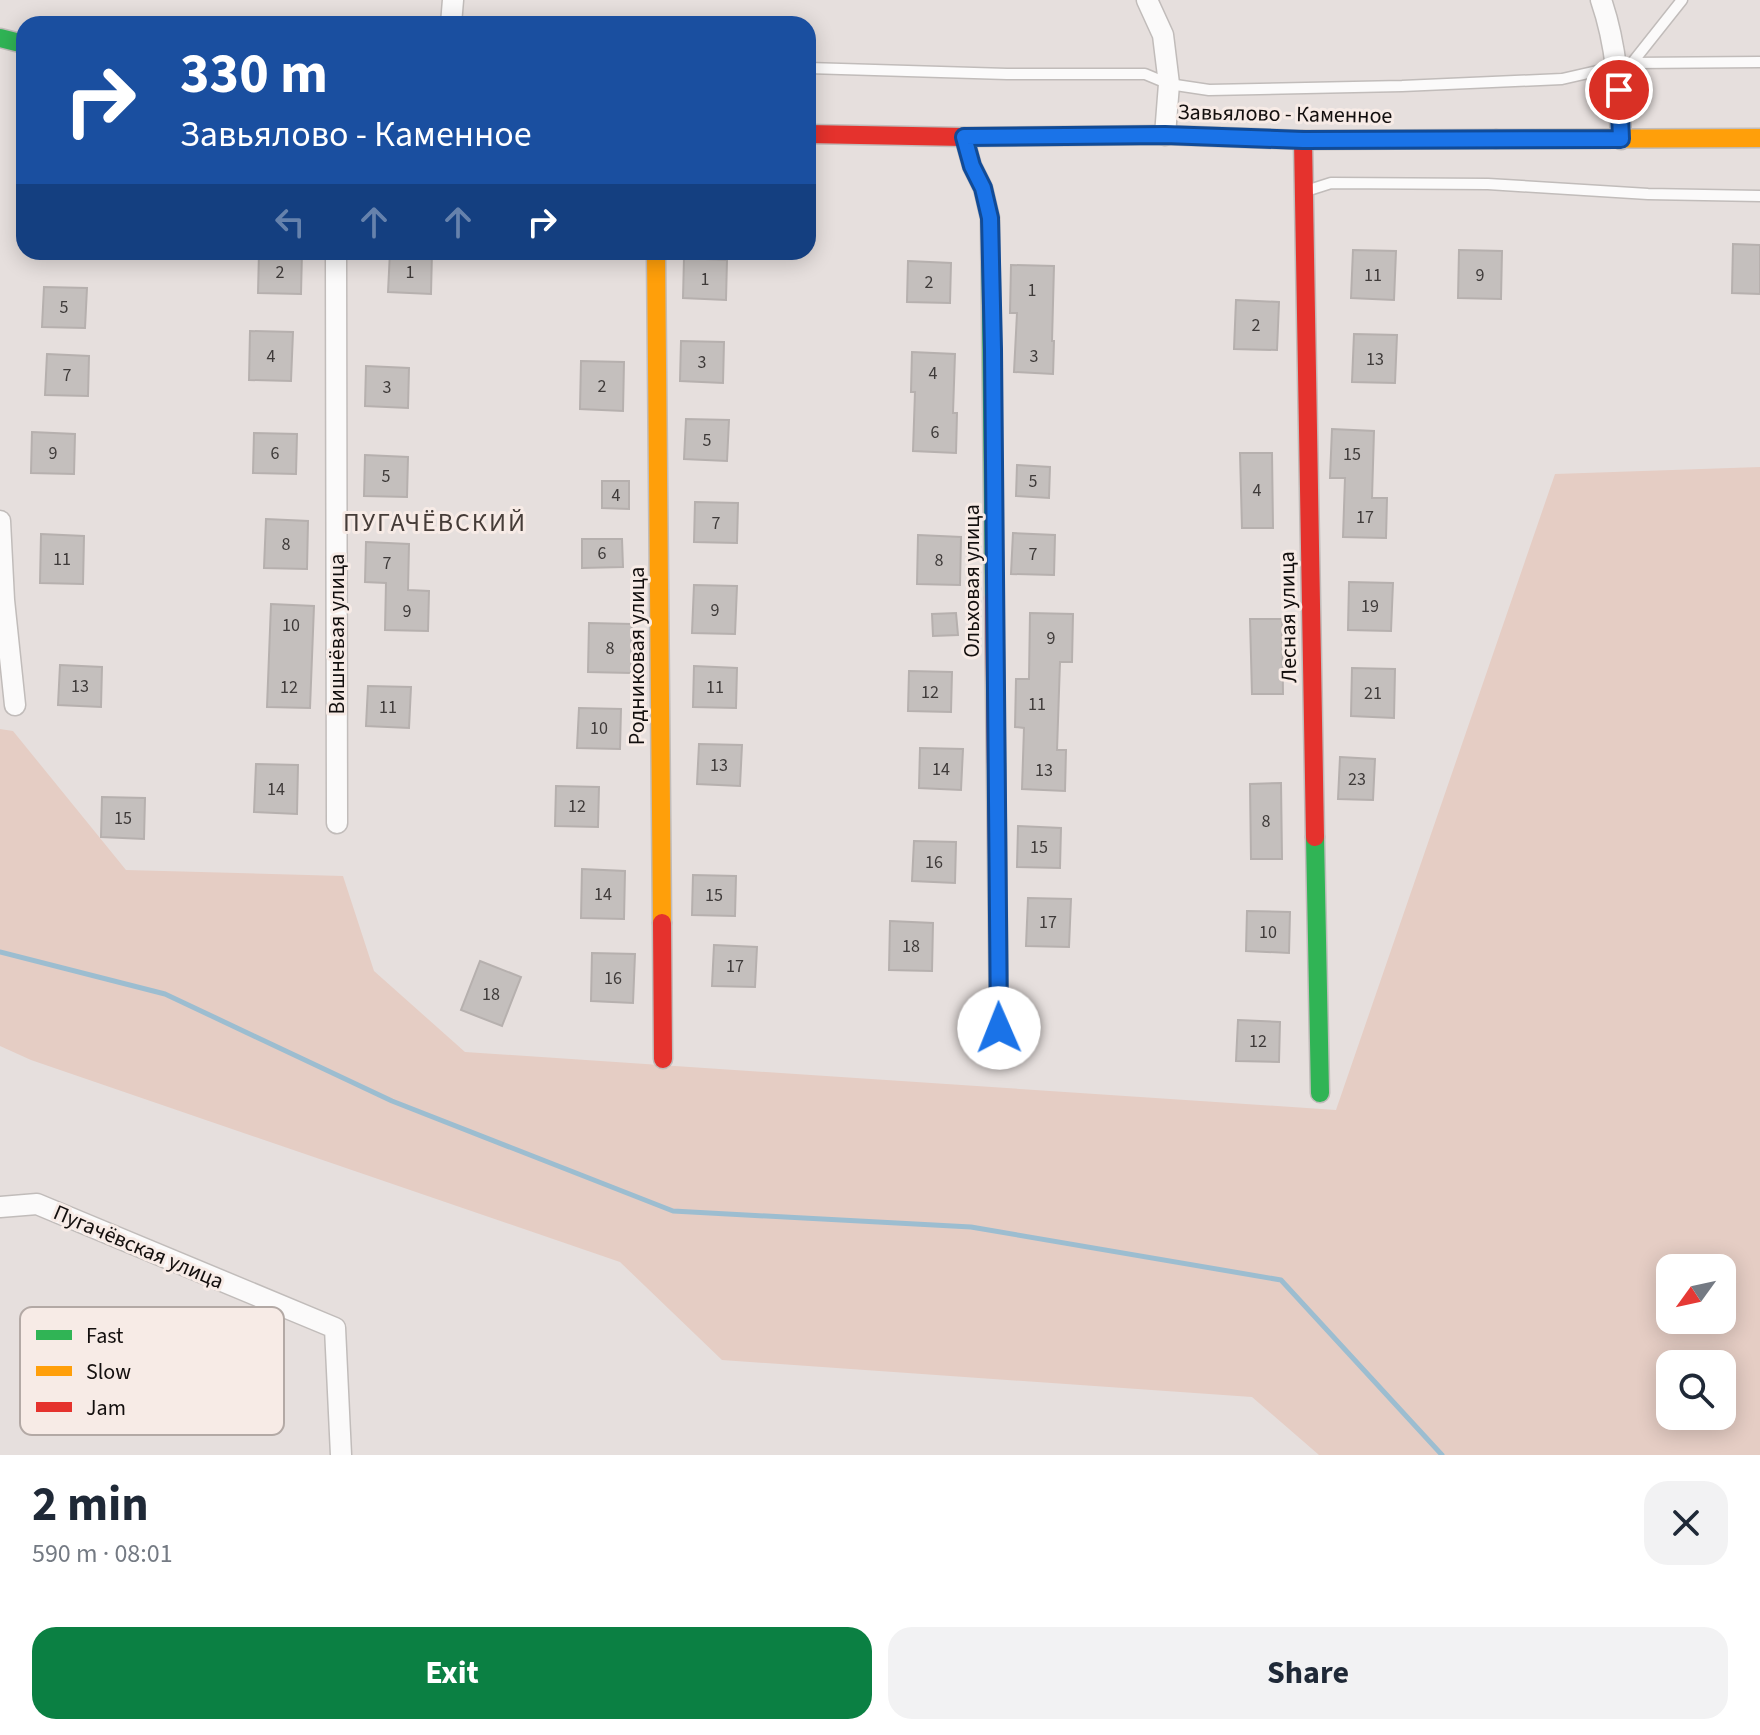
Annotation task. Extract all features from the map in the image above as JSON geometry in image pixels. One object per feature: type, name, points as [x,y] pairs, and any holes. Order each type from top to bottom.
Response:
[{"type":"street","points":[[1147,0],[1163,35],[1169,84],[1165,135]]},
{"type":"street","points":[[1601,0],[1624,65],[1619,90],[1621,139]]},
{"type":"street","name":"Завьялово - Каменное","points":[[816,134],[964,137],[1165,135],[1303,140],[1760,138]]},
{"type":"street","name":"Ольховая улица","points":[[964,137],[972,166],[983,188],[990,218],[999,1028]]},
{"type":"street","name":"Лесная улица","points":[[1303,140],[1320,1093]]},
{"type":"street","name":"Вишнёвая улица","points":[[336,260],[337,823]]},
{"type":"street","name":"Родниковая улица","points":[[656,260],[663,1059]]},
{"type":"street","points":[[0,521],[4,600],[15,705]]},
{"type":"street","name":"Пугачёвская улица","points":[[0,1207],[37,1204],[335,1328],[341,1455]]},
{"type":"lane","points":[[1624,65],[1682,0]]},
{"type":"lane","points":[[816,68],[1007,74],[1145,74],[1169,84],[1209,90],[1497,83],[1562,79],[1624,65],[1760,62]]},
{"type":"lane","points":[[1304,192],[1331,183],[1472,184],[1648,194],[1760,196]]},
{"type":"shaded area","points":[[1760,467],[1760,1455],[1319,1455],[1252,1397],[722,1360],[620,1262],[31,1060],[0,1046],[0,729],[13,731],[126,870],[343,876],[374,971],[465,1052],[1336,1110],[1555,474]]},
{"type":"building","points":[[1733,244],[1760,245],[1760,294],[1732,293]]},
{"type":"building","points":[[1353,250],[1396,251],[1394,300],[1351,298]]},
{"type":"building","points":[[1459,250],[1502,251],[1501,299],[1458,298]]},
{"type":"building","points":[[259,260],[302,260],[301,294],[258,293]]},
{"type":"building","points":[[390,260],[432,260],[431,294],[388,292]]},
{"type":"building","points":[[684,260],[727,260],[726,300],[683,298]]},
{"type":"building","points":[[908,261],[951,263],[950,303],[907,302]]},
{"type":"building","points":[[1011,265],[1054,266],[1053,374],[1014,372],[1017,313],[1010,313]]},
{"type":"building","points":[[44,287],[87,288],[85,328],[42,327]]},
{"type":"building","points":[[1236,300],[1279,302],[1277,350],[1234,349]]},
{"type":"building","points":[[250,331],[293,332],[291,381],[249,380]]},
{"type":"building","points":[[1354,334],[1397,335],[1395,383],[1352,382]]},
{"type":"building","points":[[681,341],[724,342],[723,383],[680,381]]},
{"type":"building","points":[[912,352],[955,354],[953,413],[957,413],[956,453],[913,451],[915,392],[911,392]]},
{"type":"building","points":[[47,354],[89,356],[88,396],[45,395]]},
{"type":"building","points":[[581,361],[624,362],[623,411],[580,409]]},
{"type":"building","points":[[366,366],[409,368],[408,408],[365,406]]},
{"type":"building","points":[[686,419],[729,420],[727,461],[684,459]]},
{"type":"building","points":[[1332,429],[1374,431],[1372,498],[1387,498],[1386,538],[1343,537],[1345,478],[1330,478]]},
{"type":"building","points":[[32,432],[75,434],[74,474],[31,473]]},
{"type":"building","points":[[254,433],[297,434],[296,474],[253,473]]},
{"type":"building","points":[[1240,453],[1272,453],[1273,528],[1242,528]]},
{"type":"building","points":[[365,455],[408,457],[407,497],[364,496]]},
{"type":"building","points":[[1017,465],[1050,467],[1049,498],[1016,496]]},
{"type":"building","points":[[602,481],[629,481],[629,509],[602,508]]},
{"type":"building","points":[[695,502],[738,503],[737,543],[694,542]]},
{"type":"building","points":[[266,519],[308,521],[307,569],[264,568]]},
{"type":"building","points":[[1013,533],[1055,535],[1054,575],[1011,574]]},
{"type":"building","points":[[41,534],[84,536],[83,584],[40,583]]},
{"type":"building","points":[[918,535],[961,537],[960,585],[917,584]]},
{"type":"building","points":[[582,539],[622,539],[623,567],[582,568]]},
{"type":"building","points":[[366,542],[409,544],[408,590],[429,591],[428,631],[385,630],[386,583],[365,582]]},
{"type":"building","points":[[1349,582],[1393,583],[1391,631],[1348,630]]},
{"type":"building","points":[[694,585],[737,586],[735,634],[692,633]]},
{"type":"building","points":[[271,604],[314,606],[310,708],[267,707]]},
{"type":"building","points":[[956,613],[958,635],[933,636],[932,614]]},
{"type":"building","points":[[1030,613],[1073,614],[1072,662],[1060,662],[1057,750],[1066,750],[1065,791],[1022,789],[1024,728],[1015,727],[1016,679],[1029,679]]},
{"type":"building","points":[[1250,619],[1282,619],[1283,694],[1252,694]]},
{"type":"building","points":[[589,623],[632,624],[631,673],[588,672]]},
{"type":"building","points":[[60,665],[102,667],[101,707],[58,705]]},
{"type":"building","points":[[694,666],[737,668],[736,708],[693,707]]},
{"type":"building","points":[[1352,668],[1395,669],[1394,718],[1351,716]]},
{"type":"building","points":[[909,671],[952,672],[951,712],[908,711]]},
{"type":"building","points":[[368,686],[411,687],[409,728],[366,726]]},
{"type":"building","points":[[579,708],[621,709],[620,749],[577,748]]},
{"type":"building","points":[[699,744],[742,745],[740,786],[697,784]]},
{"type":"building","points":[[920,748],[963,749],[961,790],[919,788]]},
{"type":"building","points":[[1340,757],[1375,759],[1373,800],[1338,799]]},
{"type":"building","points":[[256,764],[298,765],[297,814],[254,812]]},
{"type":"building","points":[[1281,783],[1282,859],[1251,859],[1250,784]]},
{"type":"building","points":[[556,786],[599,787],[598,827],[555,826]]},
{"type":"building","points":[[102,797],[145,798],[144,839],[101,837]]},
{"type":"building","points":[[1018,826],[1061,828],[1060,868],[1017,867]]},
{"type":"building","points":[[914,841],[956,842],[955,883],[912,881]]},
{"type":"building","points":[[582,869],[625,871],[624,919],[581,918]]},
{"type":"building","points":[[693,875],[736,876],[735,916],[692,915]]},
{"type":"building","points":[[1028,898],[1071,899],[1069,947],[1026,946]]},
{"type":"building","points":[[1247,911],[1290,912],[1289,953],[1246,951]]},
{"type":"building","points":[[890,921],[933,923],[932,971],[889,970]]},
{"type":"building","points":[[714,945],[757,947],[755,987],[712,986]]},
{"type":"building","points":[[592,953],[635,954],[633,1003],[591,1001]]},
{"type":"building","points":[[480,961],[521,977],[502,1026],[461,1010]]},
{"type":"building","points":[[1238,1020],[1280,1022],[1279,1062],[1236,1061]]},
{"type":"waterway","points":[[0,952],[165,994],[392,1101],[673,1211],[971,1227],[1281,1280],[1442,1455]]},
{"type":"traffic: fast","points":[[0,38],[16,42]]},
{"type":"traffic: fast","points":[[964,137],[972,166],[983,188],[990,218],[994,598]]},
{"type":"traffic: fast","points":[[1315,837],[1320,1093]]},
{"type":"traffic: slow","points":[[1496,139],[1760,138]]},
{"type":"traffic: slow","points":[[656,260],[662,923]]},
{"type":"traffic: jam","points":[[816,134],[1496,139]]},
{"type":"traffic: jam","points":[[1303,140],[1315,837]]},
{"type":"traffic: jam","points":[[994,598],[999,1028]]},
{"type":"traffic: jam","points":[[662,923],[663,1059]]},
{"type":"district","name":"ПУГАЧЁВСКИЙ","points":[[435,522]]},
{"type":"route","points":[[999,1028],[990,218],[983,188],[972,166],[964,137],[1165,135],[1303,140],[1621,139],[1619,90]]}]
